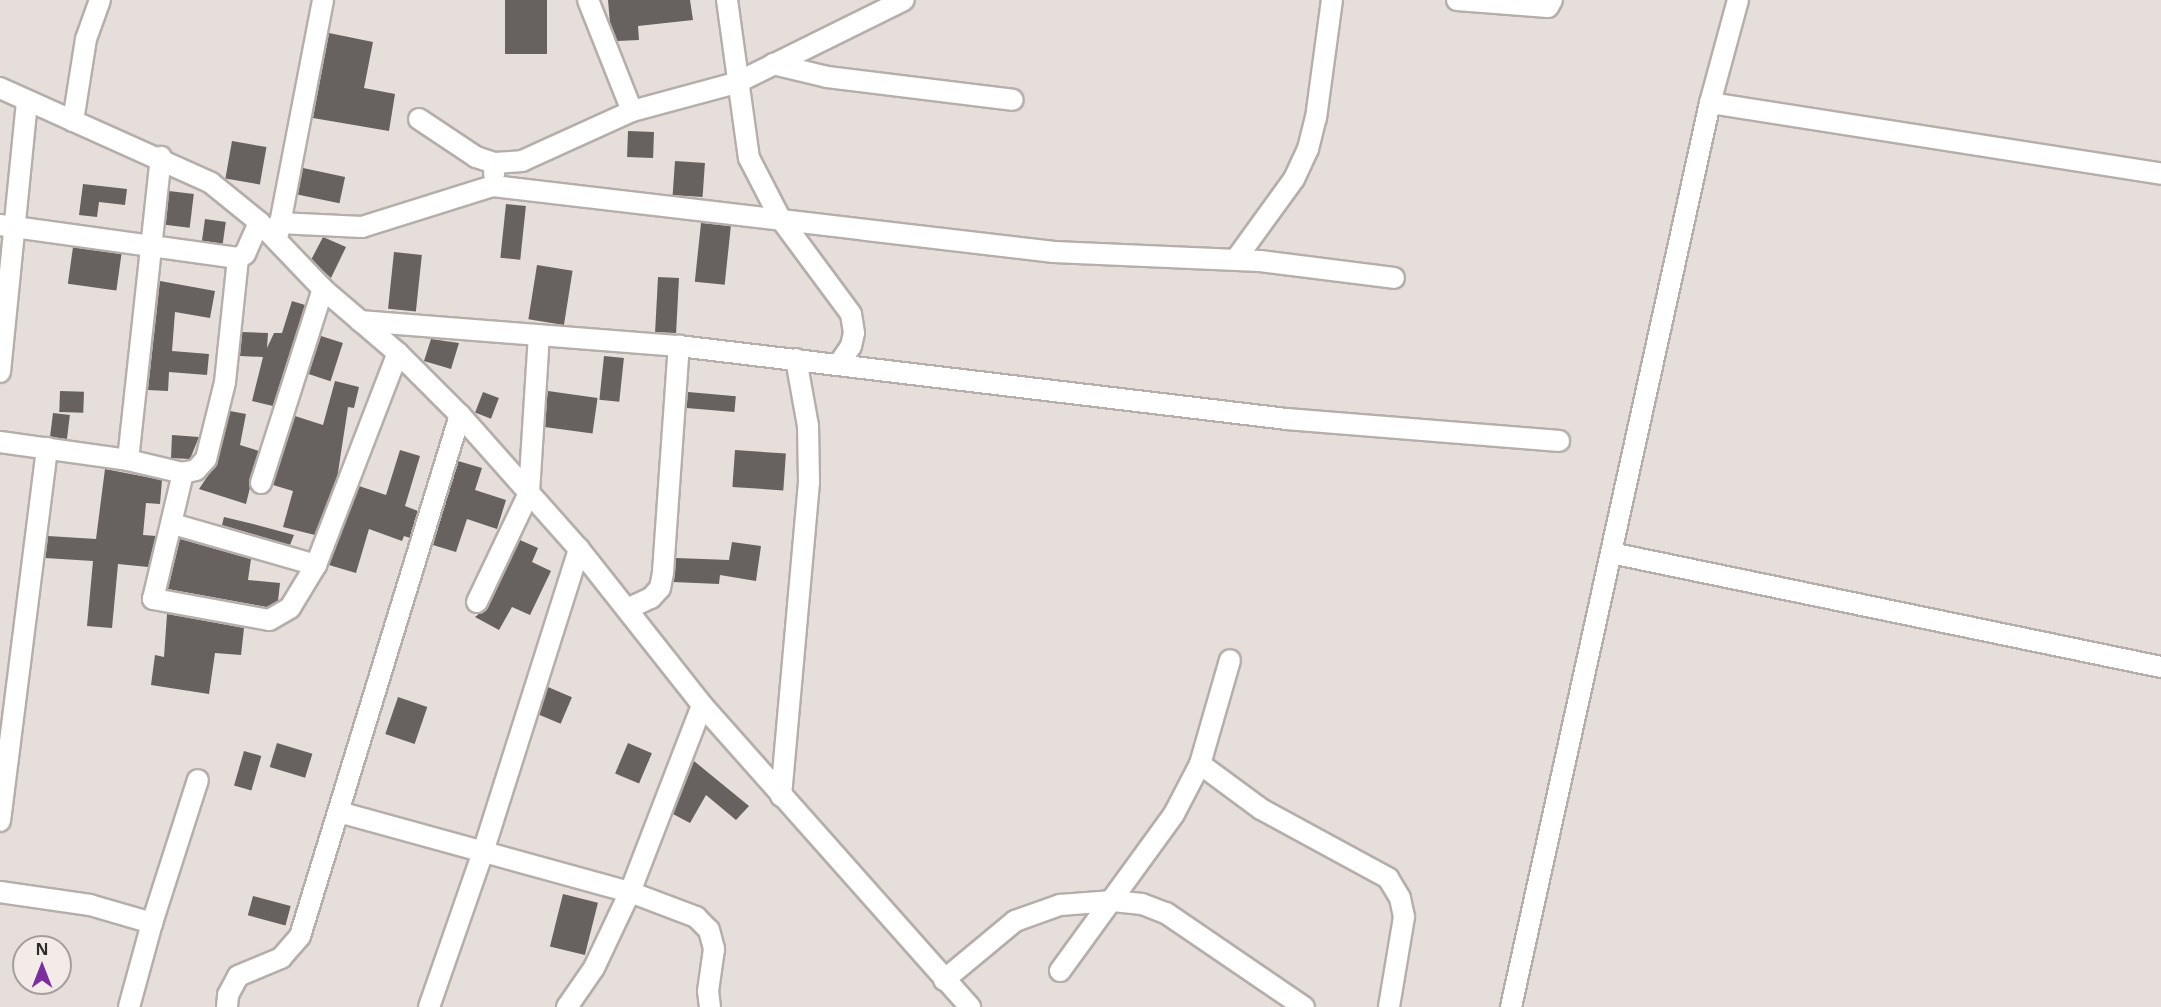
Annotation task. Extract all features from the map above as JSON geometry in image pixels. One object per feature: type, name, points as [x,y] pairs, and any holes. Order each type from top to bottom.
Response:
[{"type":"street","points":[[73,121],[87,39],[100,0]]},
{"type":"street","points":[[277,243],[323,0]]},
{"type":"street","points":[[588,0],[632,111]]},
{"type":"street","points":[[727,0],[736,82],[749,158],[780,218],[848,306],[854,333],[838,365]]},
{"type":"street","points":[[419,119],[476,157],[495,163],[522,161],[632,111],[736,82],[904,0]]},
{"type":"street","points":[[1236,259],[1294,179],[1308,149],[1316,118],[1332,0]]},
{"type":"street","points":[[1457,0],[1548,7],[1552,0]]},
{"type":"street","points":[[1511,1007],[1710,103],[1738,0]]},
{"type":"street","points":[[773,64],[827,77],[1012,100]]},
{"type":"street","points":[[0,88],[27,103],[161,157],[211,183],[259,222],[324,289],[398,353],[460,415],[579,549],[702,705],[970,1007]]},
{"type":"street","points":[[0,372],[7,226],[27,103]]},
{"type":"street","points":[[1710,103],[2161,174]]},
{"type":"street","points":[[128,460],[161,157]]},
{"type":"street","points":[[493,186],[495,163]]},
{"type":"street","points":[[279,223],[362,227],[493,186],[1054,252],[1236,259],[1394,278]]},
{"type":"street","points":[[7,226],[238,258],[245,254],[259,222]]},
{"type":"street","points":[[0,442],[128,460],[183,472],[196,470],[206,459],[225,382],[238,258]]},
{"type":"street","points":[[261,483],[324,289]]},
{"type":"street","points":[[360,321],[679,346],[1287,419],[1558,441]]},
{"type":"street","points":[[477,602],[530,493],[538,336]]},
{"type":"street","points":[[627,609],[651,598],[662,580],[679,346]]},
{"type":"street","points":[[183,472],[173,524],[153,599],[269,620],[290,608],[316,565],[398,353]]},
{"type":"street","points":[[781,796],[809,482],[808,426],[796,359]]},
{"type":"street","points":[[226,1007],[228,995],[238,976],[281,958],[300,936],[460,415]]},
{"type":"street","points":[[0,821],[47,448]]},
{"type":"street","points":[[173,524],[316,565]]},
{"type":"street","points":[[429,1007],[483,852],[579,549]]},
{"type":"street","points":[[1611,553],[2161,667]]},
{"type":"street","points":[[1059,971],[1113,901],[1174,814],[1200,765],[1216,720],[1230,660]]},
{"type":"street","points":[[567,1007],[594,968],[630,892],[702,705]]},
{"type":"street","points":[[1200,765],[1261,809],[1388,878],[1400,898],[1404,917],[1389,1007]]},
{"type":"street","points":[[129,1007],[152,923],[198,780]]},
{"type":"street","points":[[339,812],[630,892],[696,917],[709,930],[714,950],[708,991],[710,1007]]},
{"type":"street","points":[[0,892],[90,905],[152,923]]},
{"type":"street","points":[[944,980],[1015,921],[1059,905],[1113,901],[1142,904],[1166,913],[1304,1007]]},
{"type":"building","points":[[505,0],[547,0],[547,54],[505,54]]},
{"type":"building","points":[[608,0],[690,0],[693,20],[638,26],[639,40],[617,41],[610,23]]},
{"type":"building","points":[[329,33],[373,42],[364,88],[395,94],[389,131],[313,118]]},
{"type":"building","points":[[628,131],[654,132],[653,158],[627,157]]},
{"type":"building","points":[[232,141],[266,147],[260,185],[225,178]]},
{"type":"building","points":[[675,161],[705,163],[703,197],[673,195]]},
{"type":"building","points":[[303,168],[345,177],[339,203],[297,194]]},
{"type":"building","points":[[83,184],[127,189],[125,205],[99,202],[97,217],[79,215]]},
{"type":"building","points":[[169,191],[194,194],[190,228],[165,225]]},
{"type":"building","points":[[506,204],[526,206],[520,260],[500,258]]},
{"type":"building","points":[[205,219],[226,222],[223,244],[202,241]]},
{"type":"building","points":[[701,223],[731,226],[725,285],[695,282]]},
{"type":"building","points":[[323,237],[346,247],[331,278],[311,260]]},
{"type":"building","points":[[73,247],[122,254],[116,290],[68,284]]},
{"type":"building","points":[[394,252],[422,255],[416,312],[388,309]]},
{"type":"building","points":[[537,265],[573,271],[564,325],[528,319]]},
{"type":"building","points":[[658,277],[679,278],[676,333],[655,332]]},
{"type":"building","points":[[160,281],[215,291],[210,318],[175,312],[172,351],[209,354],[207,375],[169,372],[168,391],[148,390]]},
{"type":"building","points":[[292,301],[305,305],[273,406],[252,401],[263,357],[240,356],[242,332],[268,333],[267,348],[274,333],[282,333]]},
{"type":"building","points":[[321,336],[343,343],[331,381],[309,374]]},
{"type":"building","points":[[431,339],[459,343],[451,369],[424,361]]},
{"type":"building","points":[[604,356],[624,358],[619,402],[599,400]]},
{"type":"building","points":[[335,381],[359,387],[354,408],[348,407],[337,479],[315,535],[283,527],[293,491],[273,485],[295,416],[323,425]]},
{"type":"building","points":[[60,391],[84,392],[83,413],[59,412]]},
{"type":"building","points":[[548,391],[598,398],[593,434],[543,427]]},
{"type":"building","points":[[483,392],[499,398],[491,419],[475,413]]},
{"type":"building","points":[[688,392],[736,396],[734,412],[687,408]]},
{"type":"building","points":[[230,411],[246,414],[240,445],[259,451],[246,504],[199,489],[217,462]]},
{"type":"building","points":[[53,413],[70,415],[67,439],[50,437]]},
{"type":"building","points":[[172,435],[199,437],[190,459],[171,458]]},
{"type":"building","points":[[400,450],[420,456],[405,506],[418,511],[410,538],[404,536],[402,541],[369,529],[356,573],[329,565],[359,486],[386,495]]},
{"type":"building","points":[[735,450],[786,454],[783,490],[732,487]]},
{"type":"building","points":[[458,461],[482,468],[475,490],[506,500],[497,529],[467,519],[456,552],[433,545]]},
{"type":"building","points":[[105,469],[162,480],[160,504],[146,503],[143,535],[156,536],[148,567],[118,564],[112,628],[87,626],[93,561],[45,558],[48,536],[96,539]]},
{"type":"building","points":[[224,517],[294,535],[290,545],[222,525]]},
{"type":"building","points":[[180,539],[251,559],[248,580],[280,583],[278,601],[267,607],[168,589]]},
{"type":"building","points":[[520,540],[538,548],[532,562],[551,571],[530,615],[512,607],[499,630],[475,617],[488,607]]},
{"type":"building","points":[[732,542],[761,546],[756,581],[720,575],[719,584],[673,582],[676,558],[729,560]]},
{"type":"building","points":[[167,614],[244,628],[241,655],[215,653],[209,694],[151,685],[155,655],[164,657]]},
{"type":"building","points":[[548,687],[572,697],[561,724],[537,714]]},
{"type":"building","points":[[398,697],[427,707],[415,744],[385,734]]},
{"type":"building","points":[[277,743],[312,754],[305,778],[270,767]]},
{"type":"building","points":[[628,743],[652,753],[639,784],[615,773]]},
{"type":"building","points":[[244,751],[261,756],[251,791],[234,786]]},
{"type":"building","points":[[694,761],[749,806],[736,820],[706,795],[690,823],[673,814]]},
{"type":"building","points":[[563,894],[598,903],[585,955],[550,946]]},
{"type":"building","points":[[253,896],[291,906],[285,925],[248,915]]}]
